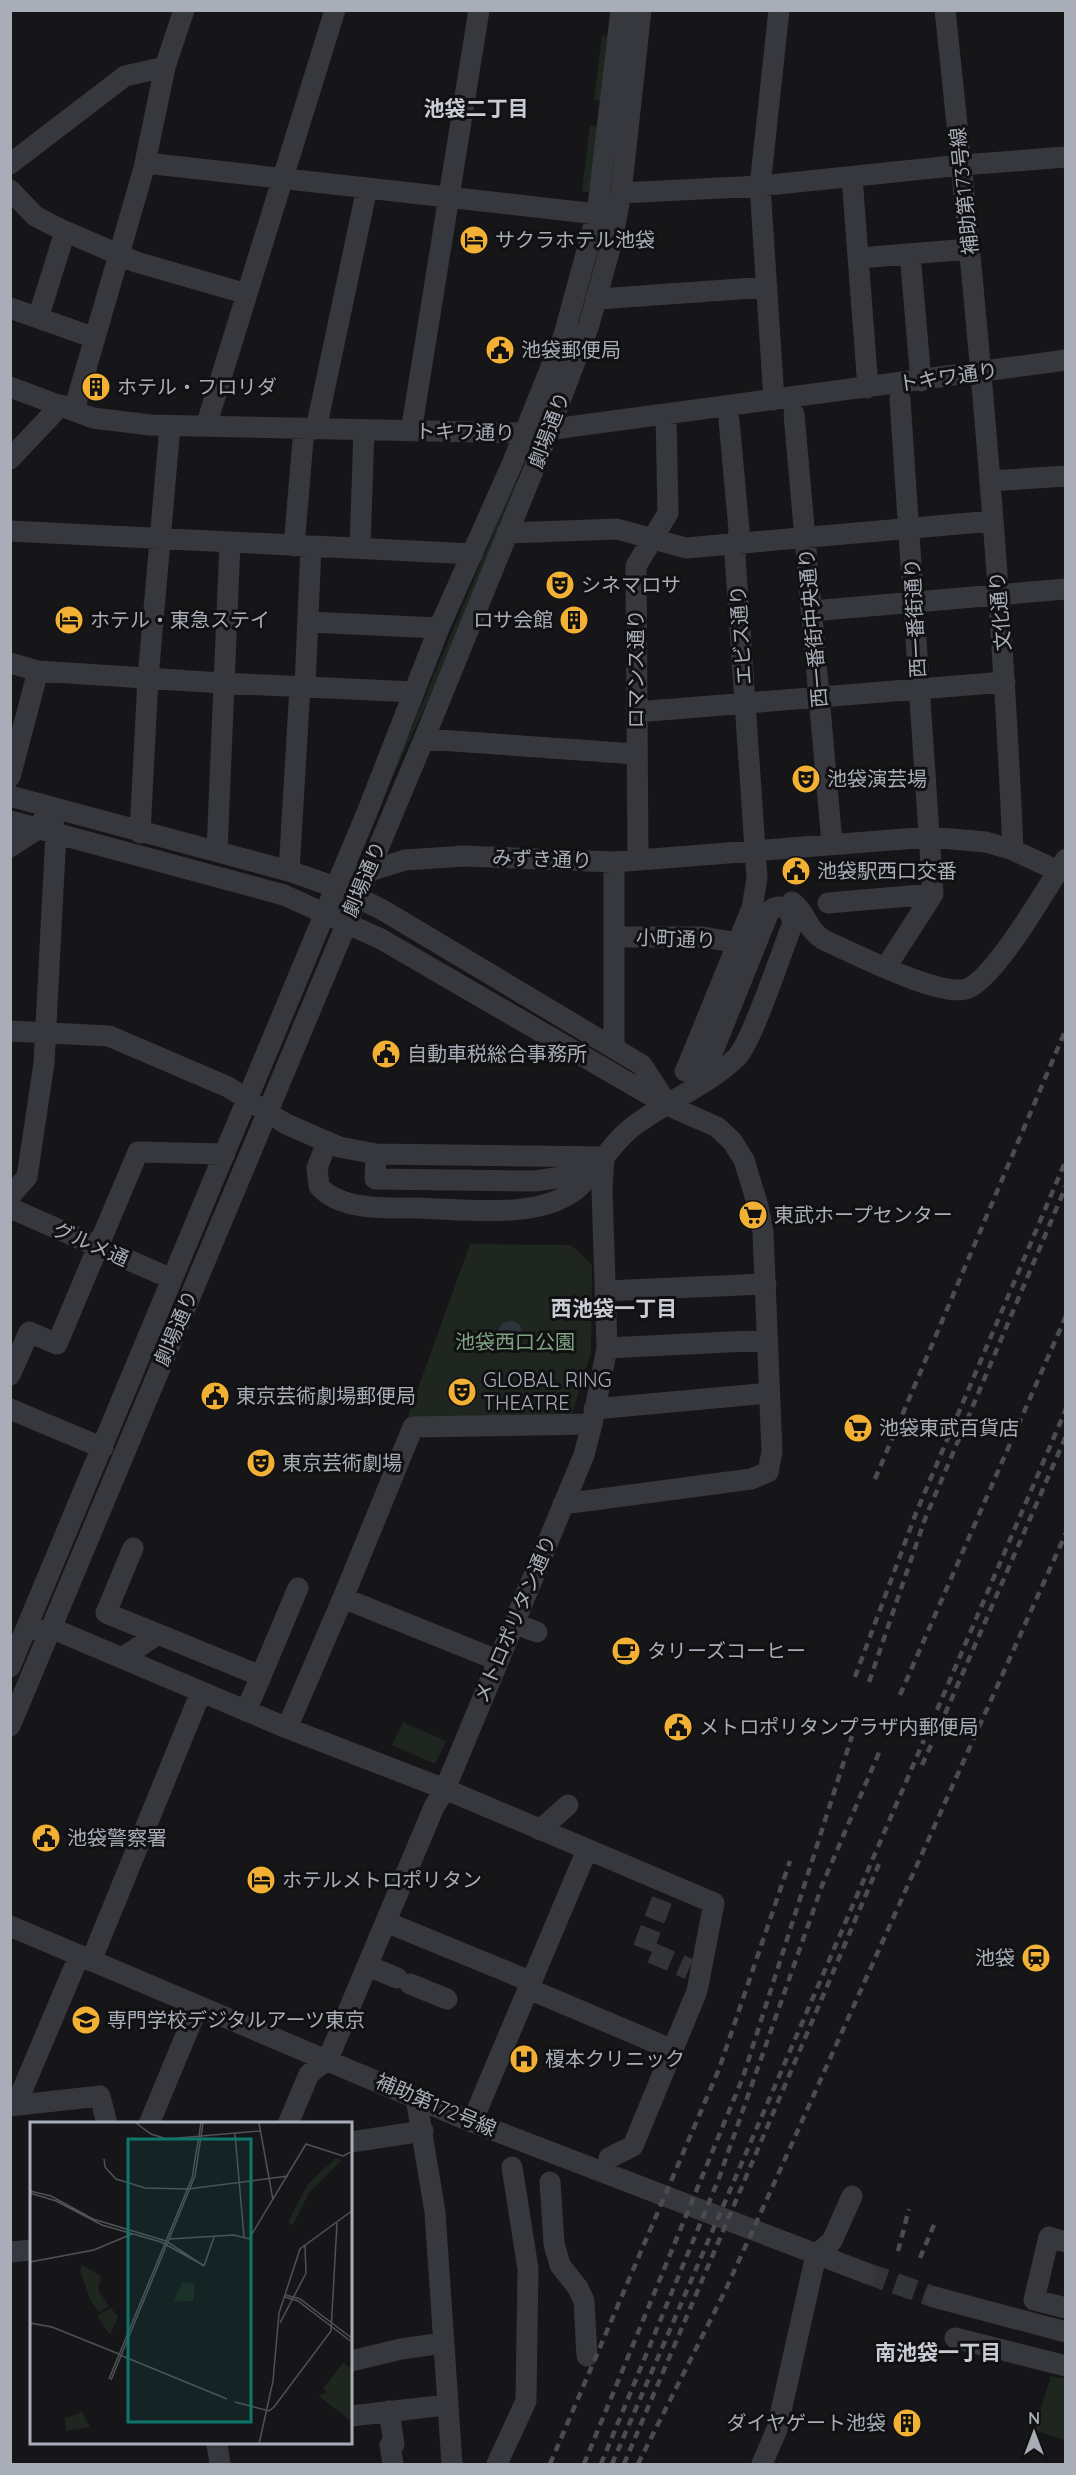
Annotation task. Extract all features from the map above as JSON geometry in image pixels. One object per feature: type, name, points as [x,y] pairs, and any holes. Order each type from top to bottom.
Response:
[{"type":"street","points":[[10,459],[67,408],[95,338],[146,162],[165,67],[184,10]]},
{"type":"street","points":[[206,426],[335,10]]},
{"type":"street","points":[[411,432],[479,10]]},
{"type":"street","name":"劇場通り","points":[[10,1667],[17,1635],[103,1448],[325,912],[439,628],[473,554],[564,335],[597,213],[621,10]]},
{"type":"street","name":"劇場通り","points":[[10,1726],[424,738],[550,430],[598,299],[621,194],[641,10]]},
{"type":"street","points":[[774,400],[760,186],[779,10]]},
{"type":"street","name":"補助第173号線","points":[[945,10],[983,372]]},
{"type":"street","points":[[10,164],[125,76],[165,67]]},
{"type":"street","points":[[621,194],[760,186],[1065,157]]},
{"type":"street","points":[[146,162],[597,213]]},
{"type":"street","points":[[852,177],[868,388]]},
{"type":"street","points":[[289,871],[308,622],[302,546],[310,429],[367,188]]},
{"type":"street","points":[[10,190],[35,216],[64,231],[136,262],[247,294]]},
{"type":"street","points":[[38,318],[64,231]]},
{"type":"street","points":[[859,258],[970,249]]},
{"type":"street","points":[[910,254],[921,381]]},
{"type":"street","points":[[598,299],[767,287]]},
{"type":"street","points":[[10,308],[95,338]]},
{"type":"street","name":"トキワ通り","points":[[10,387],[93,417],[170,426],[524,433],[1065,360]]},
{"type":"street","name":"文化通り","points":[[983,372],[1005,682],[1013,850]]},
{"type":"street","name":"西一番街通り","points":[[900,399],[933,894]]},
{"type":"street","name":"ロマンス通り","points":[[638,860],[636,566],[668,513],[666,414]]},
{"type":"street","name":"西一番街中央通り","points":[[794,414],[832,843]]},
{"type":"street","name":"エビス通り","points":[[729,420],[740,530],[735,556],[754,850]]},
{"type":"street","points":[[140,833],[158,538],[170,426]]},
{"type":"street","points":[[360,547],[364,430]]},
{"type":"street","points":[[990,481],[1065,476]]},
{"type":"street","points":[[507,533],[617,529],[686,548],[993,521]]},
{"type":"street","points":[[10,531],[473,554]]},
{"type":"street","points":[[217,851],[222,683],[230,543]]},
{"type":"street","points":[[812,611],[1065,589]]},
{"type":"street","points":[[308,622],[439,628]]},
{"type":"street","points":[[10,663],[38,671],[414,692]]},
{"type":"street","points":[[10,777],[38,671]]},
{"type":"street","points":[[637,712],[1005,682]]},
{"type":"street","points":[[424,738],[636,754]]},
{"type":"street","points":[[10,796],[140,833],[217,851],[335,886],[381,909],[614,1048],[646,1070],[667,1105]]},
{"type":"street","points":[[10,1196],[27,1178],[47,1033],[49,808]]},
{"type":"street","points":[[10,821],[284,895],[325,912],[381,939],[667,1105],[717,1127],[739,1149],[761,1218],[766,1284],[769,1393],[761,1430],[771,1462],[768,1472],[760,1476],[563,1504]]},
{"type":"street","points":[[10,848],[47,831]]},
{"type":"street","name":"みずき通り","points":[[335,886],[368,870],[407,860],[464,856],[614,862],[929,837],[968,838],[1062,865]]},
{"type":"street","points":[[667,1105],[685,1071],[752,908],[757,878],[754,850]]},
{"type":"street","name":"小町通り","points":[[614,862],[614,1048]]},
{"type":"street","points":[[752,908],[767,898],[788,899],[800,908],[809,927],[818,936],[939,989],[965,990],[977,985],[993,967],[1062,865]]},
{"type":"street","points":[[828,903],[933,894]]},
{"type":"street","points":[[886,967],[933,894]]},
{"type":"street","points":[[327,1142],[317,1168],[319,1186],[337,1199],[382,1208],[523,1209],[556,1200],[579,1187],[634,1126],[704,1083],[743,1049],[793,923],[792,914],[785,908],[775,908],[768,914],[713,1051],[685,1071]]},
{"type":"street","name":"小町通り","points":[[614,937],[703,937],[738,943]]},
{"type":"street","points":[[10,1031],[109,1036],[228,1087],[286,1124],[353,1151],[376,1154],[604,1157]]},
{"type":"street","points":[[10,1375],[29,1332],[57,1344],[138,1152],[225,1154]]},
{"type":"street","name":"メトロポリタン通り","points":[[328,2060],[434,1807],[445,1790],[513,1623],[537,1546],[563,1504],[584,1455],[607,1348],[602,1188],[604,1157]]},
{"type":"street","name":"グルメ通","points":[[10,1208],[172,1279]]},
{"type":"street","points":[[606,1291],[766,1284]]},
{"type":"street","points":[[607,1348],[767,1340]]},
{"type":"street","points":[[287,1728],[413,1427],[593,1417],[769,1393]]},
{"type":"street","points":[[10,1409],[103,1448]]},
{"type":"street","points":[[133,1548],[106,1613],[261,1676]]},
{"type":"street","points":[[246,1711],[298,1588]]},
{"type":"street","points":[[343,1598],[497,1660]]},
{"type":"street","points":[[513,1623],[537,1632]]},
{"type":"street","points":[[17,1635],[51,1628],[287,1728],[445,1790],[587,1850],[666,1892],[714,1903],[695,1971],[697,1991],[673,2050],[633,2146],[609,2158]]},
{"type":"street","points":[[122,1658],[158,1634]]},
{"type":"street","points":[[13,2105],[85,1958],[201,1692]]},
{"type":"street","points":[[540,1830],[568,1805]]},
{"type":"street","points":[[472,2122],[587,1850]]},
{"type":"street","points":[[386,1922],[673,2050]]},
{"type":"street","name":"補助第172号線","points":[[10,1926],[472,2122],[866,2273]]},
{"type":"street","points":[[368,1966],[447,1999]]},
{"type":"street","points":[[150,2122],[198,2006]]},
{"type":"street","points":[[289,2122],[309,2074],[328,2060]]},
{"type":"street","points":[[13,2105],[100,2096],[106,2122]]},
{"type":"street","points":[[416,2098],[435,2212],[446,2405],[452,2464]]},
{"type":"street","points":[[352,2142],[423,2131]]},
{"type":"street","points":[[497,2464],[526,2401],[528,2269],[512,2167]]},
{"type":"street","points":[[550,2182],[554,2244],[560,2265],[578,2288],[584,2301],[587,2356]]},
{"type":"street","points":[[762,2464],[777,2429],[816,2255],[832,2241],[852,2196]]},
{"type":"street","points":[[1065,2242],[1049,2238],[1034,2300],[1065,2308]]},
{"type":"street","points":[[10,2252],[30,2250]]},
{"type":"street","points":[[934,2297],[1065,2332]]},
{"type":"street","points":[[955,2338],[1065,2366]]},
{"type":"street","points":[[352,2361],[401,2349],[443,2343]]},
{"type":"street","points":[[352,2416],[446,2405]]},
{"type":"street","points":[[389,2411],[394,2444],[390,2445],[393,2464]]},
{"type":"street","points":[[217,2445],[220,2464]]},
{"type":"green space","points":[[602,36],[607,37],[600,101],[594,100]]},
{"type":"green space","points":[[590,125],[597,126],[589,192],[582,192]]},
{"type":"green space","points":[[515,482],[519,483],[430,696],[382,799]]},
{"type":"green space","name":"池袋西口公園","points":[[470,1244],[571,1245],[592,1265],[591,1353],[571,1417],[407,1419]]},
{"type":"green space","points":[[403,1722],[446,1741],[435,1764],[392,1745]]},
{"type":"green space","points":[[1051,2376],[1065,2379],[1065,2440],[1034,2430]]},
{"type":"shaded area","points":[[510,1321],[515,1322],[521,1328],[521,1338],[515,1344],[510,1345],[505,1344],[499,1338],[498,1333],[499,1328],[505,1322]]},
{"type":"tunnel","points":[[662,1900],[643,1949],[689,1969]]},
{"type":"tunnel","points":[[866,2273],[934,2297]]},
{"type":"railway","points":[[875,1479],[1066,1029]]},
{"type":"railway","points":[[855,1677],[916,1513],[1066,1160]]},
{"type":"railway","points":[[869,1682],[925,1519],[1066,1186]]},
{"type":"railway","points":[[900,1695],[1066,1316]]},
{"type":"railway","points":[[937,1710],[1066,1409]]},
{"type":"railway","points":[[945,1714],[1066,1436]]},
{"type":"railway","points":[[638,2464],[725,2291],[1066,1533]]},
{"type":"railway","points":[[584,2464],[743,2077],[852,1736]]},
{"type":"railway","points":[[612,2464],[924,1740]]},
{"type":"railway","points":[[922,1765],[932,1743]]},
{"type":"railway","points":[[601,2464],[719,2178],[823,1883],[881,1748]]},
{"type":"railway","points":[[550,2464],[719,2069],[790,1861]]},
{"type":"railway","points":[[624,2464],[879,1864]]},
{"type":"railway","points":[[898,2251],[909,2209]]},
{"type":"railway","points":[[920,2258],[936,2220]]},
{"type":"place","name":"サクラホテル池袋","points":[[474,240]]},
{"type":"place","name":"池袋郵便局","points":[[500,350]]},
{"type":"place","name":"ホテル・フロリダ","points":[[96,387]]},
{"type":"place","name":"シネマロサ","points":[[560,585]]},
{"type":"place","name":"ホテル・東急ステイ","points":[[69,620]]},
{"type":"place","name":"ロサ会館","points":[[574,620]]},
{"type":"place","name":"池袋演芸場","points":[[806,779]]},
{"type":"place","name":"池袋駅西口交番","points":[[796,871]]},
{"type":"place","name":"自動車税総合事務所","points":[[386,1054]]},
{"type":"place","name":"東武ホープセンター","points":[[753,1215]]},
{"type":"place","name":"GLOBAL RING THEATRE","points":[[462,1392]]},
{"type":"place","name":"東京芸術劇場郵便局","points":[[215,1396]]},
{"type":"place","name":"池袋東武百貨店","points":[[858,1428]]},
{"type":"place","name":"東京芸術劇場","points":[[261,1463]]},
{"type":"place","name":"タリーズコーヒー","points":[[626,1651]]},
{"type":"place","name":"メトロポリタンプラザ内郵便局","points":[[678,1727]]},
{"type":"place","name":"池袋警察署","points":[[46,1838]]},
{"type":"place","name":"ホテルメトロポリタン","points":[[261,1880]]},
{"type":"place","name":"池袋","points":[[1036,1958]]},
{"type":"place","name":"専門学校デジタルアーツ東京","points":[[86,2020]]},
{"type":"place","name":"榎本クリニック","points":[[524,2059]]},
{"type":"place","name":"ダイヤゲート池袋","points":[[907,2423]]},
{"type":"district","name":"池袋二丁目","points":[[476,109]]},
{"type":"district","name":"西池袋一丁目","points":[[614,1309]]},
{"type":"district","name":"南池袋一丁目","points":[[938,2353]]}]
